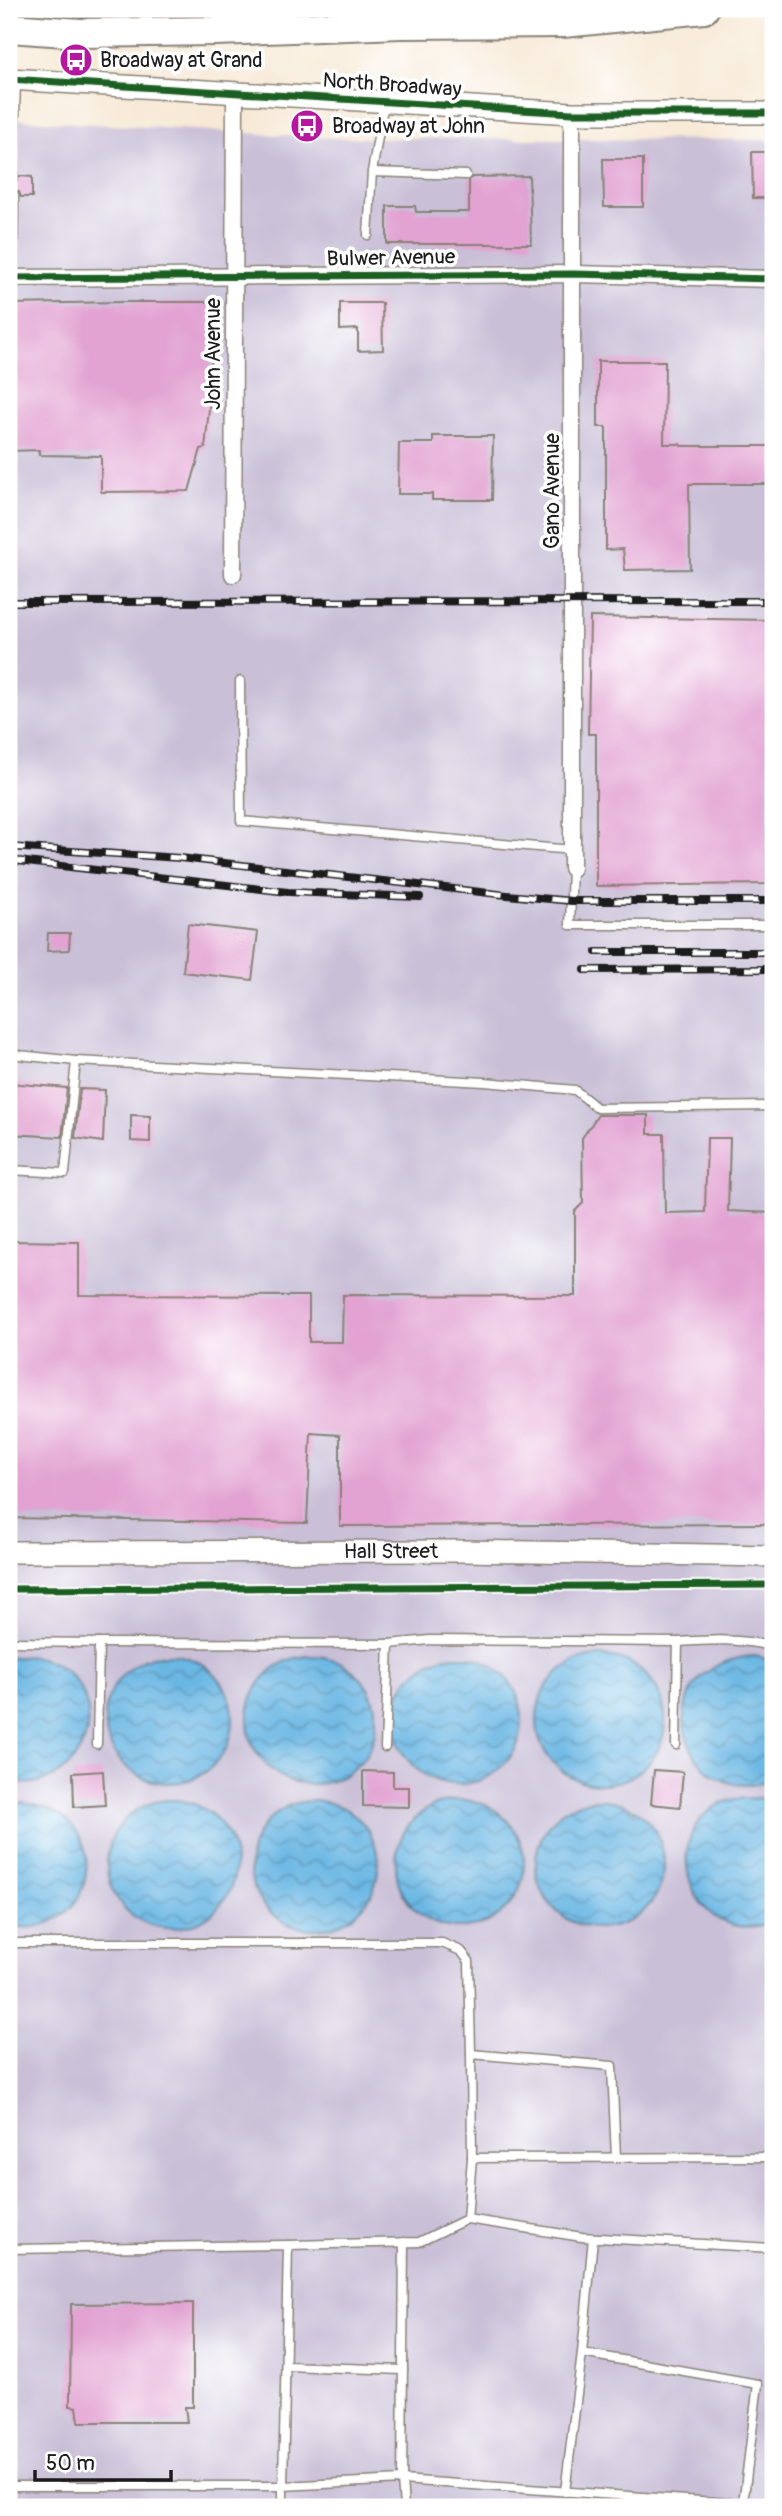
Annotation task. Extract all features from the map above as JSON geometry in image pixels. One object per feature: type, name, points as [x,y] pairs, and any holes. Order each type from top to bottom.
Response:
[{"type":"highway","points":[[9,28],[80,33],[401,24],[563,23],[704,9]]},
{"type":"main road","name":"North Broadway","points":[[12,79],[572,113],[773,113]]},
{"type":"main road","name":"Hall Street","points":[[12,1551],[463,1551],[773,1556]]},
{"type":"street","name":"John Avenue","points":[[233,574],[236,93]]},
{"type":"street","name":"Gano Avenue","points":[[572,113],[572,868]]},
{"type":"street","name":"Bulwer Avenue","points":[[11,278],[573,274],[773,279]]},
{"type":"lane","points":[[12,79],[13,176]]},
{"type":"lane","points":[[368,235],[372,172],[384,102]]},
{"type":"lane","points":[[372,172],[466,175]]},
{"type":"lane","points":[[11,278],[13,196]]},
{"type":"lane","points":[[240,681],[241,821],[572,850]]},
{"type":"lane","points":[[572,868],[570,925],[773,925]]},
{"type":"lane","points":[[9,1054],[76,1061],[485,1082],[575,1090],[597,1108],[773,1106]]},
{"type":"lane","points":[[9,1170],[65,1172],[76,1061]]},
{"type":"lane","points":[[9,1642],[389,1644],[430,1640],[717,1640],[759,1643],[773,1647]]},
{"type":"lane","points":[[676,1745],[678,1642]]},
{"type":"lane","points":[[97,1744],[99,1643]]},
{"type":"lane","points":[[385,1747],[389,1644]]},
{"type":"lane","points":[[9,1943],[442,1943],[461,1951],[469,1961],[472,2158],[467,2219]]},
{"type":"lane","points":[[471,2054],[612,2066],[616,2158]]},
{"type":"lane","points":[[472,2158],[773,2157]]},
{"type":"lane","points":[[9,2249],[419,2242],[467,2219],[593,2238],[773,2248]]},
{"type":"lane","points":[[565,2491],[593,2238]]},
{"type":"lane","points":[[404,2242],[404,2507]]},
{"type":"lane","points":[[283,2507],[288,2245]]},
{"type":"lane","points":[[9,2486],[283,2486],[402,2480],[743,2504],[758,2384],[582,2353]]},
{"type":"lane","points":[[286,2366],[403,2370]]},
{"type":"shaded area","points":[[9,119],[330,138],[773,140],[773,2507],[9,2507]]},
{"type":"water","points":[[169,1655],[193,1660],[214,1674],[228,1695],[233,1719],[228,1743],[214,1764],[193,1778],[169,1783],[145,1778],[124,1764],[110,1743],[105,1719],[110,1695],[124,1674],[145,1660]]},
{"type":"water","points":[[31,1656],[52,1662],[73,1678],[85,1697],[88,1719],[84,1740],[73,1760],[57,1774],[35,1783],[9,1782],[9,1658]]},
{"type":"water","points":[[312,1656],[336,1661],[357,1675],[371,1696],[376,1720],[371,1744],[357,1765],[336,1779],[312,1784],[288,1779],[267,1765],[253,1744],[248,1720],[253,1696],[267,1675],[288,1661]]},
{"type":"water","points":[[458,1656],[482,1661],[503,1675],[517,1696],[522,1720],[517,1744],[503,1765],[482,1779],[458,1784],[434,1779],[413,1765],[399,1744],[394,1720],[399,1696],[413,1675],[434,1661]]},
{"type":"water","points":[[601,1656],[625,1661],[646,1675],[660,1696],[665,1720],[660,1744],[646,1765],[625,1779],[601,1784],[577,1779],[556,1765],[542,1744],[537,1720],[542,1696],[556,1675],[577,1661]]},
{"type":"water","points":[[755,1656],[773,1661],[773,1779],[742,1785],[716,1777],[697,1758],[686,1734],[685,1708],[695,1684],[718,1665]]},
{"type":"water","points":[[757,1798],[773,1803],[773,1921],[744,1927],[720,1920],[702,1903],[690,1881],[687,1856],[693,1832],[708,1812],[735,1799]]},
{"type":"water","points":[[171,1800],[195,1805],[216,1819],[230,1840],[235,1864],[230,1888],[216,1909],[195,1923],[171,1928],[147,1923],[126,1909],[112,1888],[107,1864],[112,1840],[126,1819],[147,1805]]},
{"type":"water","points":[[460,1800],[484,1805],[505,1819],[519,1840],[524,1864],[519,1888],[505,1909],[484,1923],[460,1928],[436,1923],[415,1909],[401,1888],[396,1864],[401,1840],[415,1819],[436,1805]]},
{"type":"water","points":[[600,1800],[624,1805],[645,1819],[659,1840],[664,1864],[659,1888],[645,1909],[624,1923],[600,1928],[576,1923],[555,1909],[541,1888],[536,1864],[541,1840],[555,1819],[576,1805]]},
{"type":"water","points":[[314,1801],[338,1806],[359,1820],[373,1841],[378,1865],[373,1889],[359,1910],[338,1924],[314,1929],[290,1924],[269,1910],[255,1889],[250,1865],[255,1841],[269,1820],[290,1806]]},
{"type":"water","points":[[22,1803],[54,1812],[75,1829],[85,1852],[86,1876],[77,1898],[61,1916],[38,1926],[9,1925],[9,1805]]},
{"type":"building","points":[[752,152],[773,152],[773,198],[753,198]]},
{"type":"building","points":[[603,159],[643,159],[643,207],[604,207]]},
{"type":"building","points":[[20,176],[32,177],[32,197],[21,197],[15,190],[9,192],[9,181],[15,182]]},
{"type":"building","points":[[529,176],[531,244],[387,244],[387,206],[415,206],[416,212],[469,212],[469,180],[472,177]]},
{"type":"building","points":[[211,302],[211,389],[205,448],[201,449],[189,491],[101,492],[101,456],[39,455],[39,450],[9,451],[9,304]]},
{"type":"building","points":[[340,303],[382,303],[383,350],[358,351],[358,329],[340,330]]},
{"type":"building","points":[[598,361],[665,361],[664,444],[773,446],[773,484],[689,484],[690,569],[625,570],[623,549],[606,550],[606,427],[598,427]]},
{"type":"building","points":[[433,436],[493,436],[492,500],[432,500],[432,494],[398,494],[399,443],[433,443]]},
{"type":"building","points":[[590,617],[773,620],[773,737],[767,737],[767,884],[596,886],[596,734],[588,734]]},
{"type":"building","points":[[188,924],[258,932],[252,980],[183,972]]},
{"type":"building","points":[[48,933],[70,933],[69,950],[47,951]]},
{"type":"building","points":[[9,1083],[67,1088],[62,1137],[9,1134]]},
{"type":"building","points":[[80,1089],[105,1090],[103,1142],[75,1138]]},
{"type":"building","points":[[131,1115],[150,1116],[150,1142],[131,1141]]},
{"type":"building","points":[[598,1115],[648,1115],[648,1134],[664,1134],[665,1213],[705,1212],[707,1138],[730,1138],[728,1211],[773,1213],[773,1524],[340,1526],[340,1435],[311,1433],[307,1523],[9,1518],[9,1241],[79,1242],[79,1295],[309,1296],[309,1342],[342,1342],[343,1295],[575,1296],[575,1211],[583,1203],[582,1138]]},
{"type":"building","points":[[654,1770],[683,1772],[680,1807],[651,1804]]},
{"type":"building","points":[[103,1771],[105,1805],[74,1807],[73,1773]]},
{"type":"building","points":[[363,1771],[393,1772],[393,1787],[409,1787],[409,1807],[363,1806]]},
{"type":"building","points":[[193,2303],[193,2407],[185,2407],[187,2422],[79,2422],[77,2407],[70,2406],[71,2304]]},
{"type":"railway","points":[[9,602],[773,601]]},
{"type":"railway","points":[[9,847],[180,858],[572,901],[773,901]]},
{"type":"railway","points":[[9,860],[288,892],[420,897]]},
{"type":"railway","points":[[596,952],[773,952]]},
{"type":"railway","points":[[585,970],[773,969]]},
{"type":"cycle path","points":[[9,79],[572,113],[773,113]]},
{"type":"cycle path","points":[[9,278],[574,274],[773,279]]},
{"type":"cycle path","points":[[9,1589],[773,1585]]},
{"type":"place","name":"Broadway at Grand","points":[[76,60]]},
{"type":"place","name":"Broadway at John","points":[[307,126]]}]
